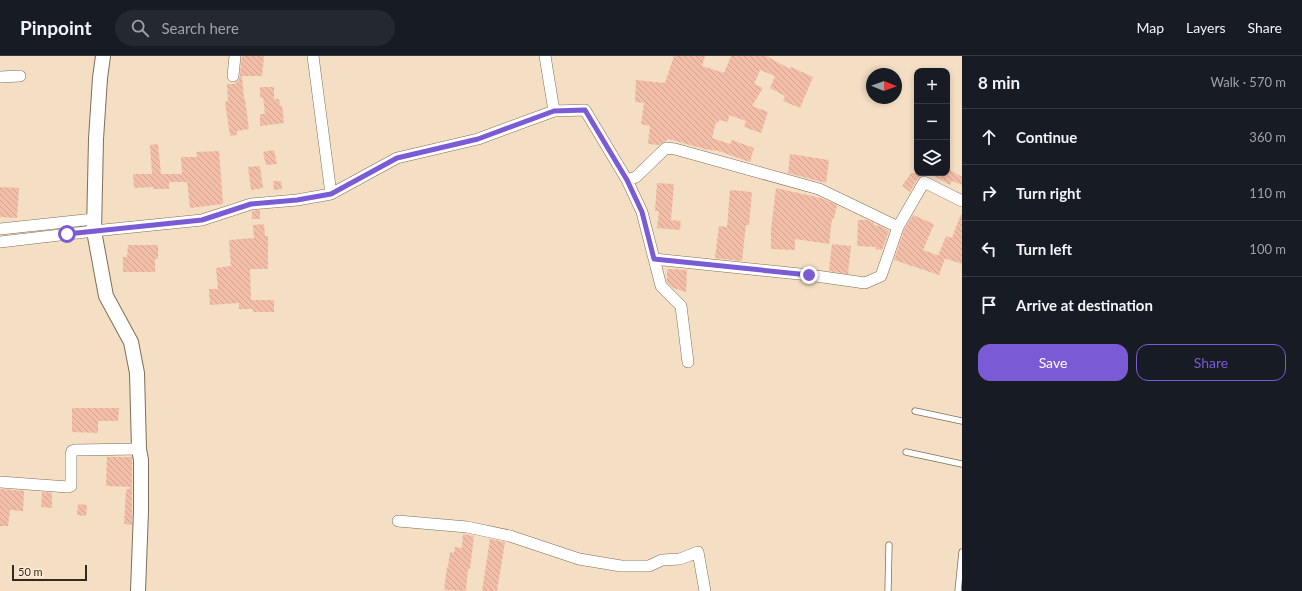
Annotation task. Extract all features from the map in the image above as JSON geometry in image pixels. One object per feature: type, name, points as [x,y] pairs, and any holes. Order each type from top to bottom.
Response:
[{"type":"street","points":[[103,56],[96,139],[94,225],[106,296],[131,342],[137,373],[142,511],[138,591]]},
{"type":"street","points":[[233,76],[235,56]]},
{"type":"street","points":[[313,56],[331,194]]},
{"type":"street","points":[[545,56],[554,111]]},
{"type":"street","points":[[0,77],[20,76]]},
{"type":"street","points":[[0,229],[202,220],[251,204],[297,200],[331,194],[397,158],[478,139],[554,111],[585,110],[627,180],[642,212],[661,286],[681,306],[688,362]]},
{"type":"street","points":[[627,180],[636,177],[666,148],[676,149],[819,189],[898,227]]},
{"type":"street","points":[[654,259],[809,275],[865,283],[881,276],[898,227],[924,182],[962,201]]},
{"type":"street","points":[[0,242],[94,225]]},
{"type":"street","points":[[0,482],[68,487],[71,486],[72,451],[139,449]]},
{"type":"street","points":[[398,521],[467,527],[510,536],[579,559],[621,566],[649,566],[662,560],[680,559],[698,552],[705,591]]},
{"type":"lane","points":[[915,411],[962,422]]},
{"type":"lane","points":[[906,452],[962,464]]},
{"type":"lane","points":[[888,591],[889,545]]},
{"type":"lane","points":[[958,591],[962,552]]},
{"type":"building","points":[[242,56],[264,56],[262,76],[242,76],[249,129],[237,131],[237,135],[230,136],[225,102],[228,101],[227,84],[235,84],[239,80]]},
{"type":"building","points":[[674,56],[705,56],[702,66],[724,73],[731,56],[766,56],[790,69],[791,67],[813,77],[800,108],[783,101],[785,96],[770,88],[775,76],[760,70],[754,84],[763,88],[752,106],[768,112],[761,133],[744,127],[746,121],[729,115],[728,122],[719,120],[718,123],[716,122],[712,138],[730,144],[732,140],[754,148],[750,162],[716,150],[708,150],[669,139],[659,145],[648,144],[650,126],[641,124],[644,103],[635,102],[636,80],[665,83]]},
{"type":"building","points":[[260,87],[274,87],[274,99],[279,99],[280,106],[282,105],[284,123],[260,126],[260,114],[265,114],[263,97],[260,98]]},
{"type":"building","points":[[158,144],[161,174],[182,174],[181,157],[197,157],[196,152],[219,151],[223,204],[190,208],[187,182],[169,182],[169,189],[153,189],[153,187],[134,188],[133,174],[152,174],[150,145]]},
{"type":"building","points":[[274,150],[277,164],[266,165],[263,152]]},
{"type":"building","points":[[790,154],[829,160],[826,183],[788,173]]},
{"type":"building","points":[[260,166],[263,188],[251,190],[248,167]]},
{"type":"building","points":[[950,170],[962,177],[962,185],[952,181],[950,185],[934,176],[950,176]]},
{"type":"building","points":[[911,173],[914,173],[914,176],[921,176],[918,178],[910,192],[902,186]]},
{"type":"building","points":[[273,181],[281,181],[282,189],[274,190]]},
{"type":"building","points":[[657,183],[674,184],[671,220],[681,221],[680,230],[657,228],[659,211],[655,211]]},
{"type":"building","points":[[0,187],[19,188],[17,218],[0,217]]},
{"type":"building","points":[[776,188],[821,198],[837,205],[834,219],[832,219],[829,244],[795,239],[795,250],[771,249],[771,230]]},
{"type":"building","points":[[730,190],[752,192],[749,225],[746,225],[742,261],[715,258],[719,226],[727,227]]},
{"type":"building","points":[[260,210],[260,219],[252,219],[252,211]]},
{"type":"building","points":[[961,214],[962,264],[938,256],[946,236],[952,238]]},
{"type":"building","points":[[913,215],[934,224],[923,250],[945,258],[939,275],[894,260],[904,230]]},
{"type":"building","points":[[858,220],[867,220],[874,223],[874,225],[880,226],[889,231],[882,250],[876,249],[876,247],[857,246]]},
{"type":"building","points":[[264,224],[265,236],[268,236],[268,269],[250,269],[251,300],[274,300],[274,312],[253,312],[253,309],[239,309],[239,303],[210,305],[209,289],[218,289],[216,268],[231,266],[229,240],[254,238],[253,225]]},
{"type":"building","points":[[832,244],[851,246],[848,274],[829,271]]},
{"type":"building","points":[[128,245],[158,245],[158,259],[155,259],[155,272],[123,272],[123,257],[127,257]]},
{"type":"building","points":[[667,269],[687,270],[686,292],[673,288],[667,282]]},
{"type":"building","points":[[72,408],[119,408],[118,421],[98,421],[98,433],[72,432]]},
{"type":"building","points":[[107,457],[132,457],[132,487],[106,486]]},
{"type":"building","points":[[132,487],[132,525],[124,524],[126,490]]},
{"type":"building","points":[[0,489],[24,491],[23,511],[10,510],[8,526],[0,526]]},
{"type":"building","points":[[42,492],[52,493],[52,508],[41,507]]},
{"type":"building","points":[[78,504],[87,505],[86,516],[77,515]]},
{"type":"building","points":[[463,534],[474,536],[466,591],[444,590],[450,552],[454,553],[455,547],[462,548]]},
{"type":"building","points":[[490,539],[505,542],[497,591],[482,591]]},
{"type":"route","points":[[67,234],[202,220],[251,204],[297,200],[331,194],[397,158],[478,139],[554,111],[585,110],[627,180],[642,212],[654,259],[809,275]]}]
